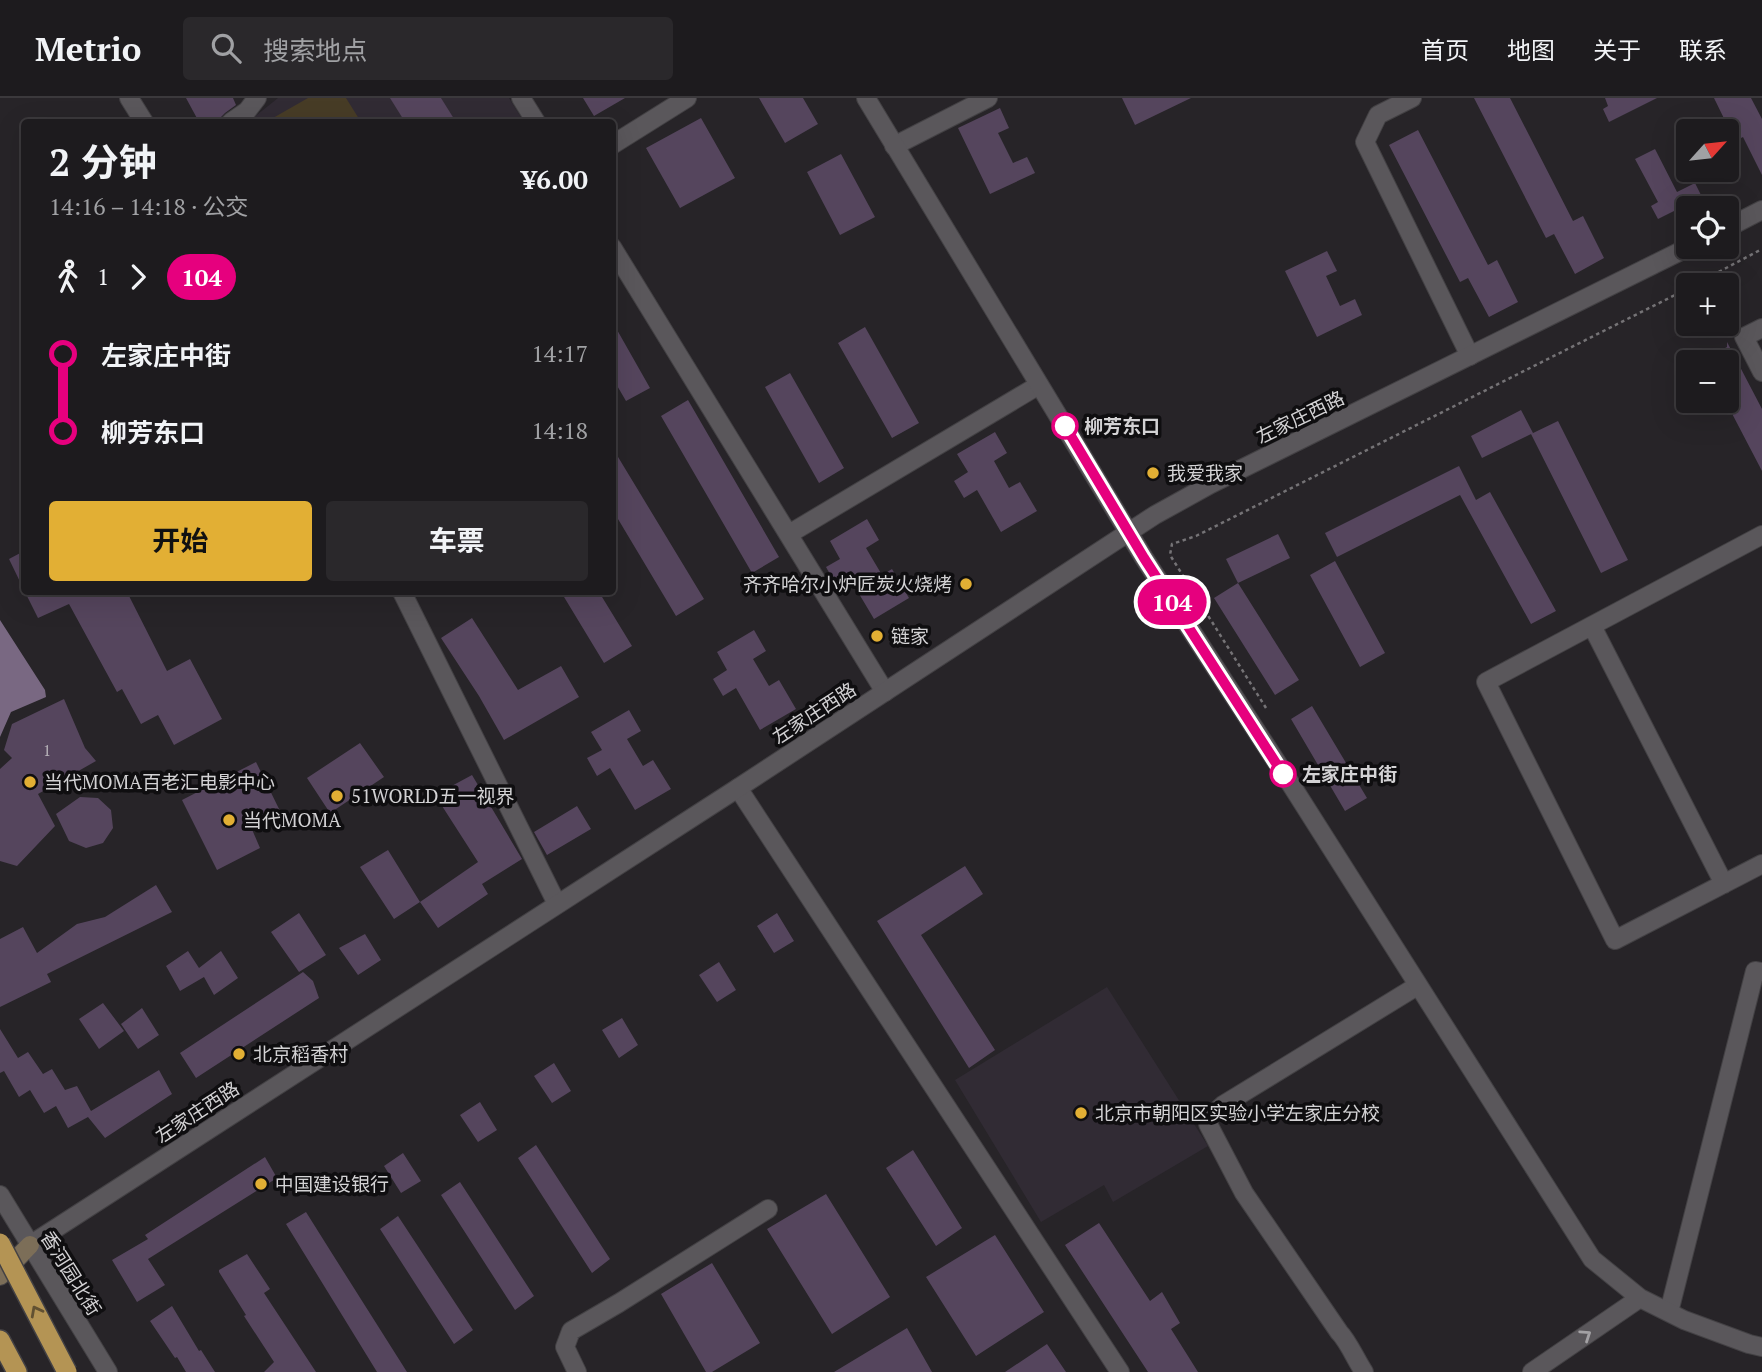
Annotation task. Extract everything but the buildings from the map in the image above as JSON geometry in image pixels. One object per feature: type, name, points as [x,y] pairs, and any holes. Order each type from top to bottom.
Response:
[{"type":"highway","points":[[0,1243],[67,1372]]},
{"type":"highway","points":[[0,1340],[17,1372]]},
{"type":"main road","points":[[0,1258],[30,1245]]},
{"type":"main road","name":"左家庄西路","points":[[0,1276],[30,1245]]},
{"type":"street","points":[[129,98],[142,119]]},
{"type":"street","points":[[235,119],[247,111],[257,98]]},
{"type":"street","points":[[521,98],[534,119]]},
{"type":"street","points":[[616,142],[687,98]]},
{"type":"street","points":[[866,98],[1129,533],[1592,1259],[1640,1298],[1684,1320],[1762,1347]]},
{"type":"street","points":[[894,146],[988,98]]},
{"type":"street","points":[[1412,98],[1378,115],[1365,142],[1470,356]]},
{"type":"street","points":[[1739,222],[1762,210]]},
{"type":"street","points":[[616,253],[885,692]]},
{"type":"street","name":"左家庄西路","points":[[30,1245],[1155,515],[1211,484],[1676,253]]},
{"type":"street","points":[[1762,328],[1744,337],[1762,372]]},
{"type":"street","points":[[789,534],[1039,386]]},
{"type":"street","points":[[1762,535],[1486,682],[1615,940],[1762,864]]},
{"type":"street","points":[[403,595],[557,904]]},
{"type":"street","points":[[1592,626],[1724,884]]},
{"type":"street","points":[[738,788],[1120,1372]]},
{"type":"street","points":[[1670,1312],[1755,971],[1762,972]]},
{"type":"street","points":[[1364,1372],[1345,1338],[1244,1193],[1208,1125],[1210,1117],[1223,1105],[1417,986]]},
{"type":"street","name":"香河园北街","points":[[0,1195],[108,1372]]},
{"type":"street","points":[[577,1372],[565,1347],[571,1331],[768,1209]]},
{"type":"street","points":[[1532,1372],[1640,1298]]},
{"type":"path","points":[[1717,273],[1762,249]]},
{"type":"path","points":[[1266,708],[1170,555],[1172,544],[1196,536],[1676,295]]},
{"type":"shaded area","points":[[278,98],[509,98],[522,119],[252,119]]},
{"type":"shaded area","points":[[308,98],[346,98],[359,119],[271,119]]},
{"type":"shaded area","points":[[0,620],[45,690],[46,697],[11,712],[0,737]]},
{"type":"shaded area","name":"北京市朝阳区实验小学左家庄分校","points":[[1107,987],[1208,1146],[1113,1202],[1104,1185],[1041,1222],[955,1080]]},
{"type":"bus line","name":"104","points":[[1065,426],[1144,558],[1283,774]]},
{"type":"place","name":"柳芳东口","points":[[1065,426]]},
{"type":"place","name":"我爱我家","points":[[1153,473]]},
{"type":"place","name":"齐齐哈尔小炉匠炭火烧烤","points":[[966,584]]},
{"type":"place","name":"链家","points":[[877,636]]},
{"type":"place","name":"左家庄中街","points":[[1283,774]]},
{"type":"place","name":"当代MOMA百老汇电影中心","points":[[30,782]]},
{"type":"place","name":"51WORLD五一视界","points":[[337,796]]},
{"type":"place","name":"当代MOMA","points":[[229,820]]},
{"type":"place","name":"北京稻香村","points":[[239,1054]]},
{"type":"place","name":"北京市朝阳区实验小学左家庄分校","points":[[1081,1113]]},
{"type":"place","name":"中国建设银行","points":[[261,1184]]}]
